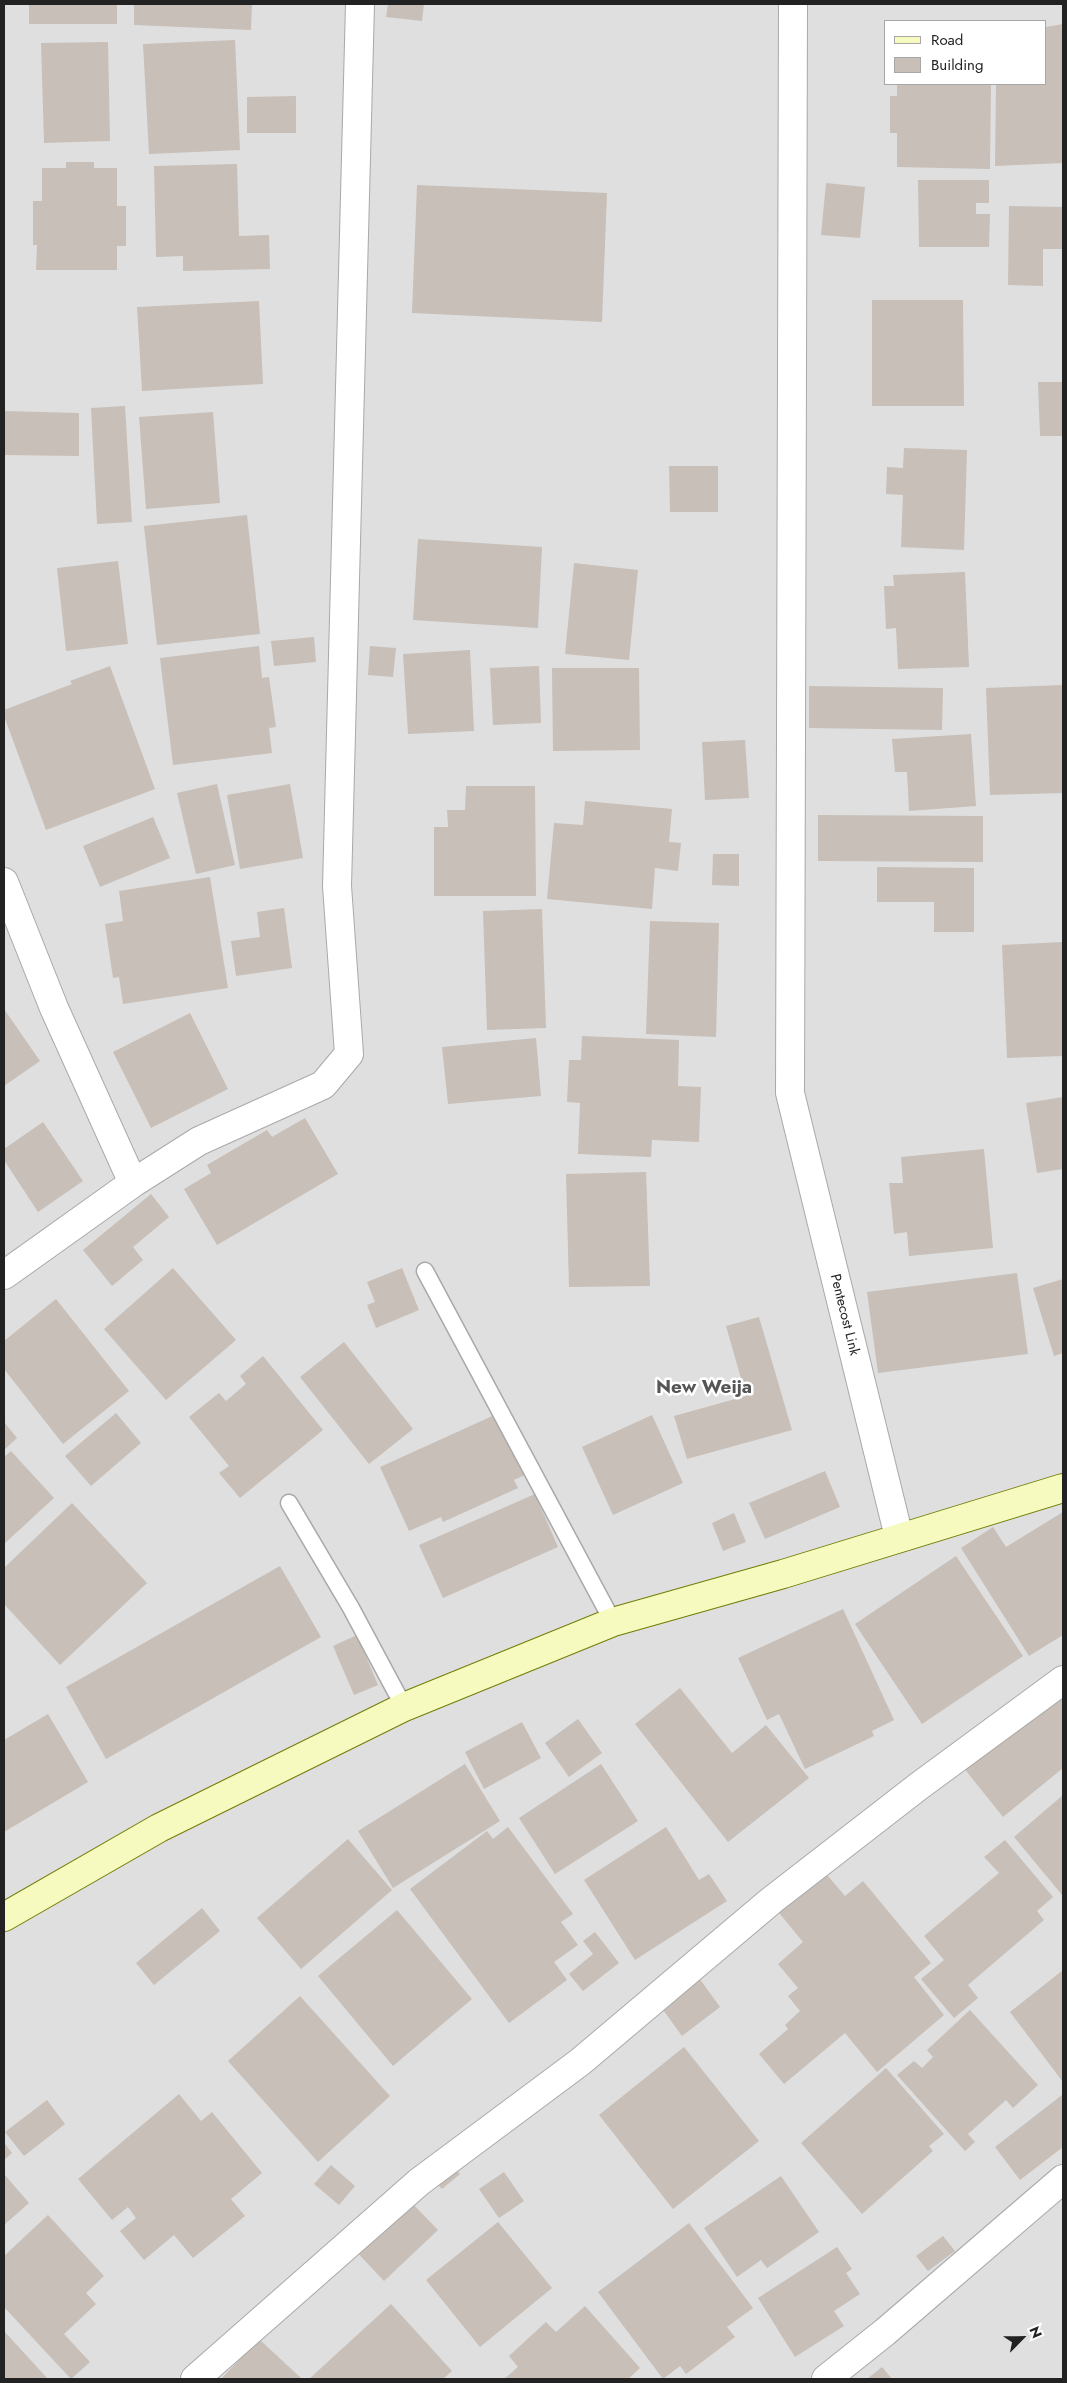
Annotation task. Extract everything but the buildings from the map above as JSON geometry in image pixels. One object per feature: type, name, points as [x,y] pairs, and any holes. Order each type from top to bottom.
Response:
[{"type":"street","points":[[4,1275],[133,1183],[199,1141],[323,1085],[349,1054],[337,886],[360,4]]},
{"type":"street","name":"Pentecost Link","points":[[793,4],[790,1093],[899,1537]]},
{"type":"street","points":[[4,882],[54,1008],[133,1183]]},
{"type":"street","points":[[4,1917],[159,1828],[404,1707],[613,1622],[783,1574],[1063,1488]]},
{"type":"street","points":[[195,2379],[419,2182],[580,2062],[772,1900],[919,1786],[1063,1680]]},
{"type":"street","points":[[826,2379],[885,2332],[1063,2179]]},
{"type":"lane","points":[[425,1271],[613,1622]]},
{"type":"lane","points":[[289,1503],[351,1608],[404,1707]]},
{"type":"shaded area","points":[[4,4],[1063,4],[1063,2379],[4,2379]]},
{"type":"district","name":"New Weija","points":[[704,1388]]}]
